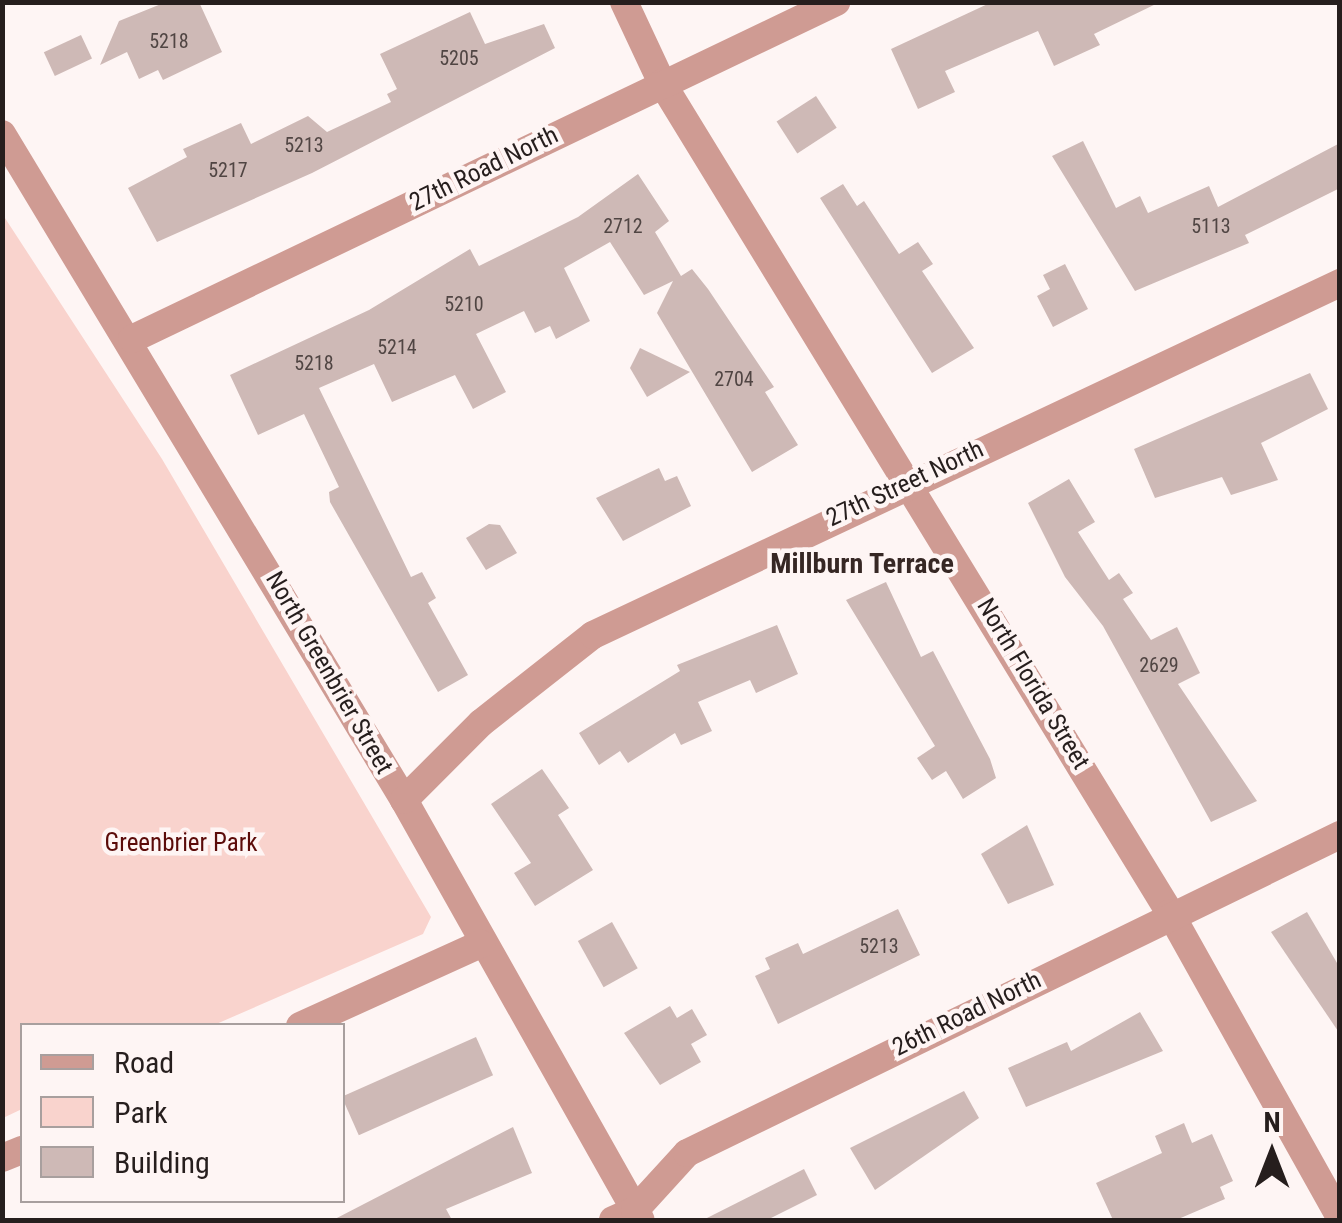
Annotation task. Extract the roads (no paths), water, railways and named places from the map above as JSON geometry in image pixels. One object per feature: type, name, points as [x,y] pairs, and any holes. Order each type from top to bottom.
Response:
[{"type":"street","name":"North Florida Street","points":[[624,2],[662,83],[910,481],[1170,913],[1338,1219]]},
{"type":"street","name":"27th Road North","points":[[132,339],[836,2]]},
{"type":"street","name":"North Greenbrier Street","points":[[2,134],[132,339],[404,800],[630,1217]]},
{"type":"street","name":"27th Street North","points":[[404,800],[482,723],[593,635],[910,481],[1340,283]]},
{"type":"street","name":"26th Road North","points":[[630,1217],[687,1153],[1170,913],[1340,835]]},
{"type":"street","points":[[307,1023],[482,944]]},
{"type":"district","name":"Millburn Terrace","points":[[862,564]]},
{"type":"park label","name":"Greenbrier Park","points":[[181,843]]}]
